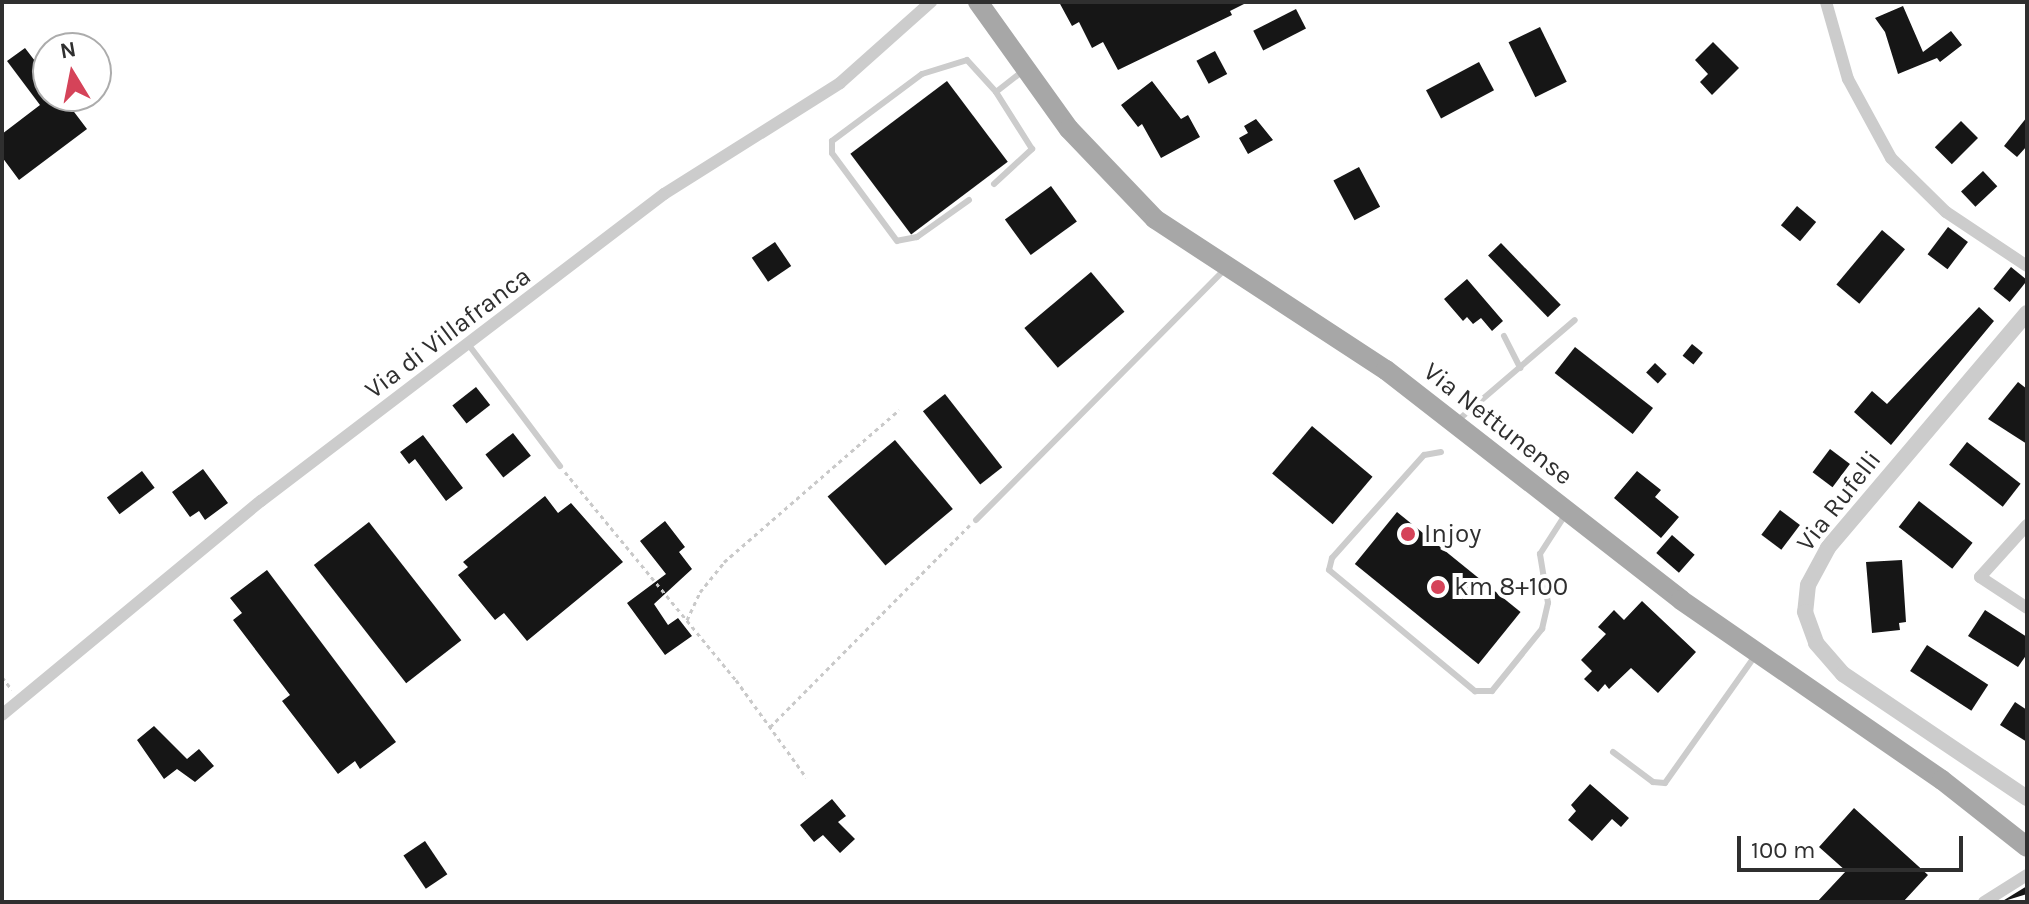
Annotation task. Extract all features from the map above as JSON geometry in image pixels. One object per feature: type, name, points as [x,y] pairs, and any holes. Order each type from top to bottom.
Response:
[{"type":"main road","name":"Via Nettunense","points":[[978,2],[1025,68],[1124,191],[1225,269],[1373,361],[1567,512],[1757,653],[1954,789],[2027,847]]},
{"type":"street","name":"Via di Villafranca","points":[[2,715],[238,519],[679,183],[840,83],[931,2]]},
{"type":"street","points":[[1826,2],[1848,79],[1891,158],[1946,212],[2027,266]]},
{"type":"street","name":"Via Rufelli","points":[[2027,313],[1828,548],[1808,585],[1805,612],[1816,643],[1843,674],[2027,798]]},
{"type":"street","points":[[2027,525],[1980,577],[2027,608]]},
{"type":"street","points":[[1984,902],[2027,875]]},
{"type":"lane","points":[[969,200],[917,237],[897,241],[830,146],[916,77],[963,60],[970,62],[996,92],[1032,149],[994,184]]},
{"type":"lane","points":[[996,92],[1025,68]]},
{"type":"lane","points":[[976,520],[1225,269]]},
{"type":"lane","points":[[1455,424],[1575,320]]},
{"type":"lane","points":[[1504,336],[1520,368]]},
{"type":"lane","points":[[468,344],[560,466]]},
{"type":"lane","points":[[1441,452],[1424,455],[1332,558],[1329,570],[1475,691],[1492,691],[1542,629],[1548,603],[1540,554],[1567,512]]},
{"type":"lane","points":[[1613,752],[1653,782],[1665,783],[1757,653]]},
{"type":"path","points":[[687,620],[700,592],[724,562],[899,410]]},
{"type":"path","points":[[560,466],[687,620],[806,777]]},
{"type":"path","points":[[770,727],[976,520]]},
{"type":"building","points":[[1059,2],[1248,2],[1230,11],[1232,15],[1118,70],[1103,42],[1092,48],[1079,22],[1072,26]]},
{"type":"building","points":[[1903,6],[1923,52],[1951,31],[1962,45],[1940,62],[1937,58],[1898,74],[1885,32],[1875,18]]},
{"type":"building","points":[[1296,9],[1306,29],[1263,50],[1253,31]]},
{"type":"building","points":[[1540,27],[1567,82],[1535,97],[1509,42]]},
{"type":"building","points":[[1713,42],[1739,68],[1712,95],[1700,82],[1708,74],[1695,60]]},
{"type":"building","points":[[25,48],[32,57],[32,94],[7,61]]},
{"type":"building","points":[[1215,51],[1227,74],[1209,84],[1196,61]]},
{"type":"building","points":[[1479,62],[1494,90],[1441,118],[1426,90]]},
{"type":"building","points":[[947,81],[1008,162],[911,234],[850,154]]},
{"type":"building","points":[[1152,81],[1181,119],[1188,115],[1200,137],[1161,158],[1142,124],[1138,127],[1121,105]]},
{"type":"building","points":[[32,111],[74,112],[87,129],[19,180],[2,157],[2,134]]},
{"type":"building","points":[[2027,117],[2027,146],[2017,157],[2004,146]]},
{"type":"building","points":[[1256,119],[1273,140],[1248,154],[1239,138],[1248,133],[1244,126]]},
{"type":"building","points":[[1961,121],[1978,138],[1952,164],[1935,147]]},
{"type":"building","points":[[1359,167],[1380,207],[1355,220],[1333,181]]},
{"type":"building","points":[[1983,171],[1997,186],[1975,207],[1961,191]]},
{"type":"building","points":[[1051,186],[1077,222],[1031,255],[1005,220]]},
{"type":"building","points":[[1797,206],[1816,222],[1800,241],[1781,225]]},
{"type":"building","points":[[1948,227],[1968,242],[1948,269],[1928,254]]},
{"type":"building","points":[[1882,230],[1905,249],[1859,304],[1836,284]]},
{"type":"building","points":[[775,242],[791,266],[768,282],[752,258]]},
{"type":"building","points":[[1501,243],[1561,305],[1548,317],[1488,256]]},
{"type":"building","points":[[2011,267],[2027,281],[2010,302],[1993,289]]},
{"type":"building","points":[[1091,272],[1124,312],[1058,368],[1024,328]]},
{"type":"building","points":[[1467,279],[1503,321],[1492,331],[1481,318],[1473,324],[1467,317],[1463,321],[1444,299]]},
{"type":"building","points":[[1979,307],[1994,321],[1891,445],[1854,412],[1872,391],[1887,404]]},
{"type":"building","points":[[1692,344],[1703,353],[1693,364],[1683,356]]},
{"type":"building","points":[[1575,347],[1653,408],[1633,434],[1555,373]]},
{"type":"building","points":[[1655,363],[1667,374],[1658,383],[1646,373]]},
{"type":"building","points":[[2018,382],[2027,389],[2027,444],[1988,419]]},
{"type":"building","points":[[476,387],[490,405],[467,424],[452,405]]},
{"type":"building","points":[[945,394],[1002,467],[980,485],[923,411]]},
{"type":"building","points":[[1312,426],[1373,477],[1333,524],[1272,473]]},
{"type":"building","points":[[513,433],[531,456],[503,477],[485,455]]},
{"type":"building","points":[[423,435],[463,488],[446,501],[415,459],[409,464],[400,452]]},
{"type":"building","points":[[895,440],[953,509],[885,566],[828,497]]},
{"type":"building","points":[[1967,442],[2021,484],[2003,507],[1949,465]]},
{"type":"building","points":[[1830,449],[1850,464],[1833,487],[1813,472]]},
{"type":"building","points":[[203,469],[228,503],[205,520],[199,511],[190,517],[172,492]]},
{"type":"building","points":[[142,471],[155,488],[119,514],[107,497]]},
{"type":"building","points":[[1637,471],[1661,490],[1655,497],[1679,517],[1661,538],[1614,498]]},
{"type":"building","points":[[545,496],[558,513],[571,503],[623,562],[527,641],[504,613],[495,620],[458,575],[468,567],[463,562]]},
{"type":"building","points":[[1919,501],[1973,543],[1952,569],[1899,527]]},
{"type":"building","points":[[1780,510],[1800,525],[1781,550],[1761,535]]},
{"type":"building","name":"km 8+100","points":[[1397,512],[1521,612],[1478,664],[1355,564]]},
{"type":"building","points":[[665,521],[685,547],[679,552],[692,569],[654,604],[668,625],[678,618],[692,636],[665,655],[627,603],[666,574],[640,541]]},
{"type":"building","points":[[369,522],[461,640],[406,683],[314,565]]},
{"type":"building","points":[[1672,535],[1695,555],[1679,573],[1656,553]]},
{"type":"building","points":[[1902,560],[1906,622],[1899,623],[1900,630],[1872,633],[1866,562]]},
{"type":"building","points":[[267,570],[396,742],[360,769],[355,761],[338,774],[282,701],[290,695],[233,620],[242,613],[230,598]]},
{"type":"building","points":[[1642,601],[1696,652],[1658,693],[1631,668],[1609,689],[1605,684],[1598,692],[1584,679],[1592,671],[1581,660],[1606,634],[1598,627],[1614,610],[1624,620]]},
{"type":"building","points":[[1985,610],[2027,637],[2027,654],[2018,667],[1968,636]]},
{"type":"building","points":[[1927,645],[1988,685],[1971,711],[1910,671]]},
{"type":"building","points":[[2015,702],[2027,710],[2027,742],[2000,725]]},
{"type":"building","points":[[154,726],[187,759],[199,749],[214,766],[195,782],[177,769],[164,779],[137,740]]},
{"type":"building","points":[[1590,784],[1629,818],[1621,827],[1612,819],[1592,841],[1568,820],[1576,811],[1571,805]]},
{"type":"building","points":[[832,799],[846,816],[838,822],[855,839],[840,853],[823,835],[814,842],[800,825]]},
{"type":"building","points":[[1854,808],[1928,875],[1903,902],[1817,902],[1846,871],[1819,847]]},
{"type":"building","points":[[425,841],[447,874],[426,889],[403,856]]},
{"type":"building","points":[[2027,886],[2027,894],[2001,902]]},
{"type":"place","name":"Injoy","points":[[1408,534]]},
{"type":"place","name":"km 8+100","points":[[1438,587]]}]
